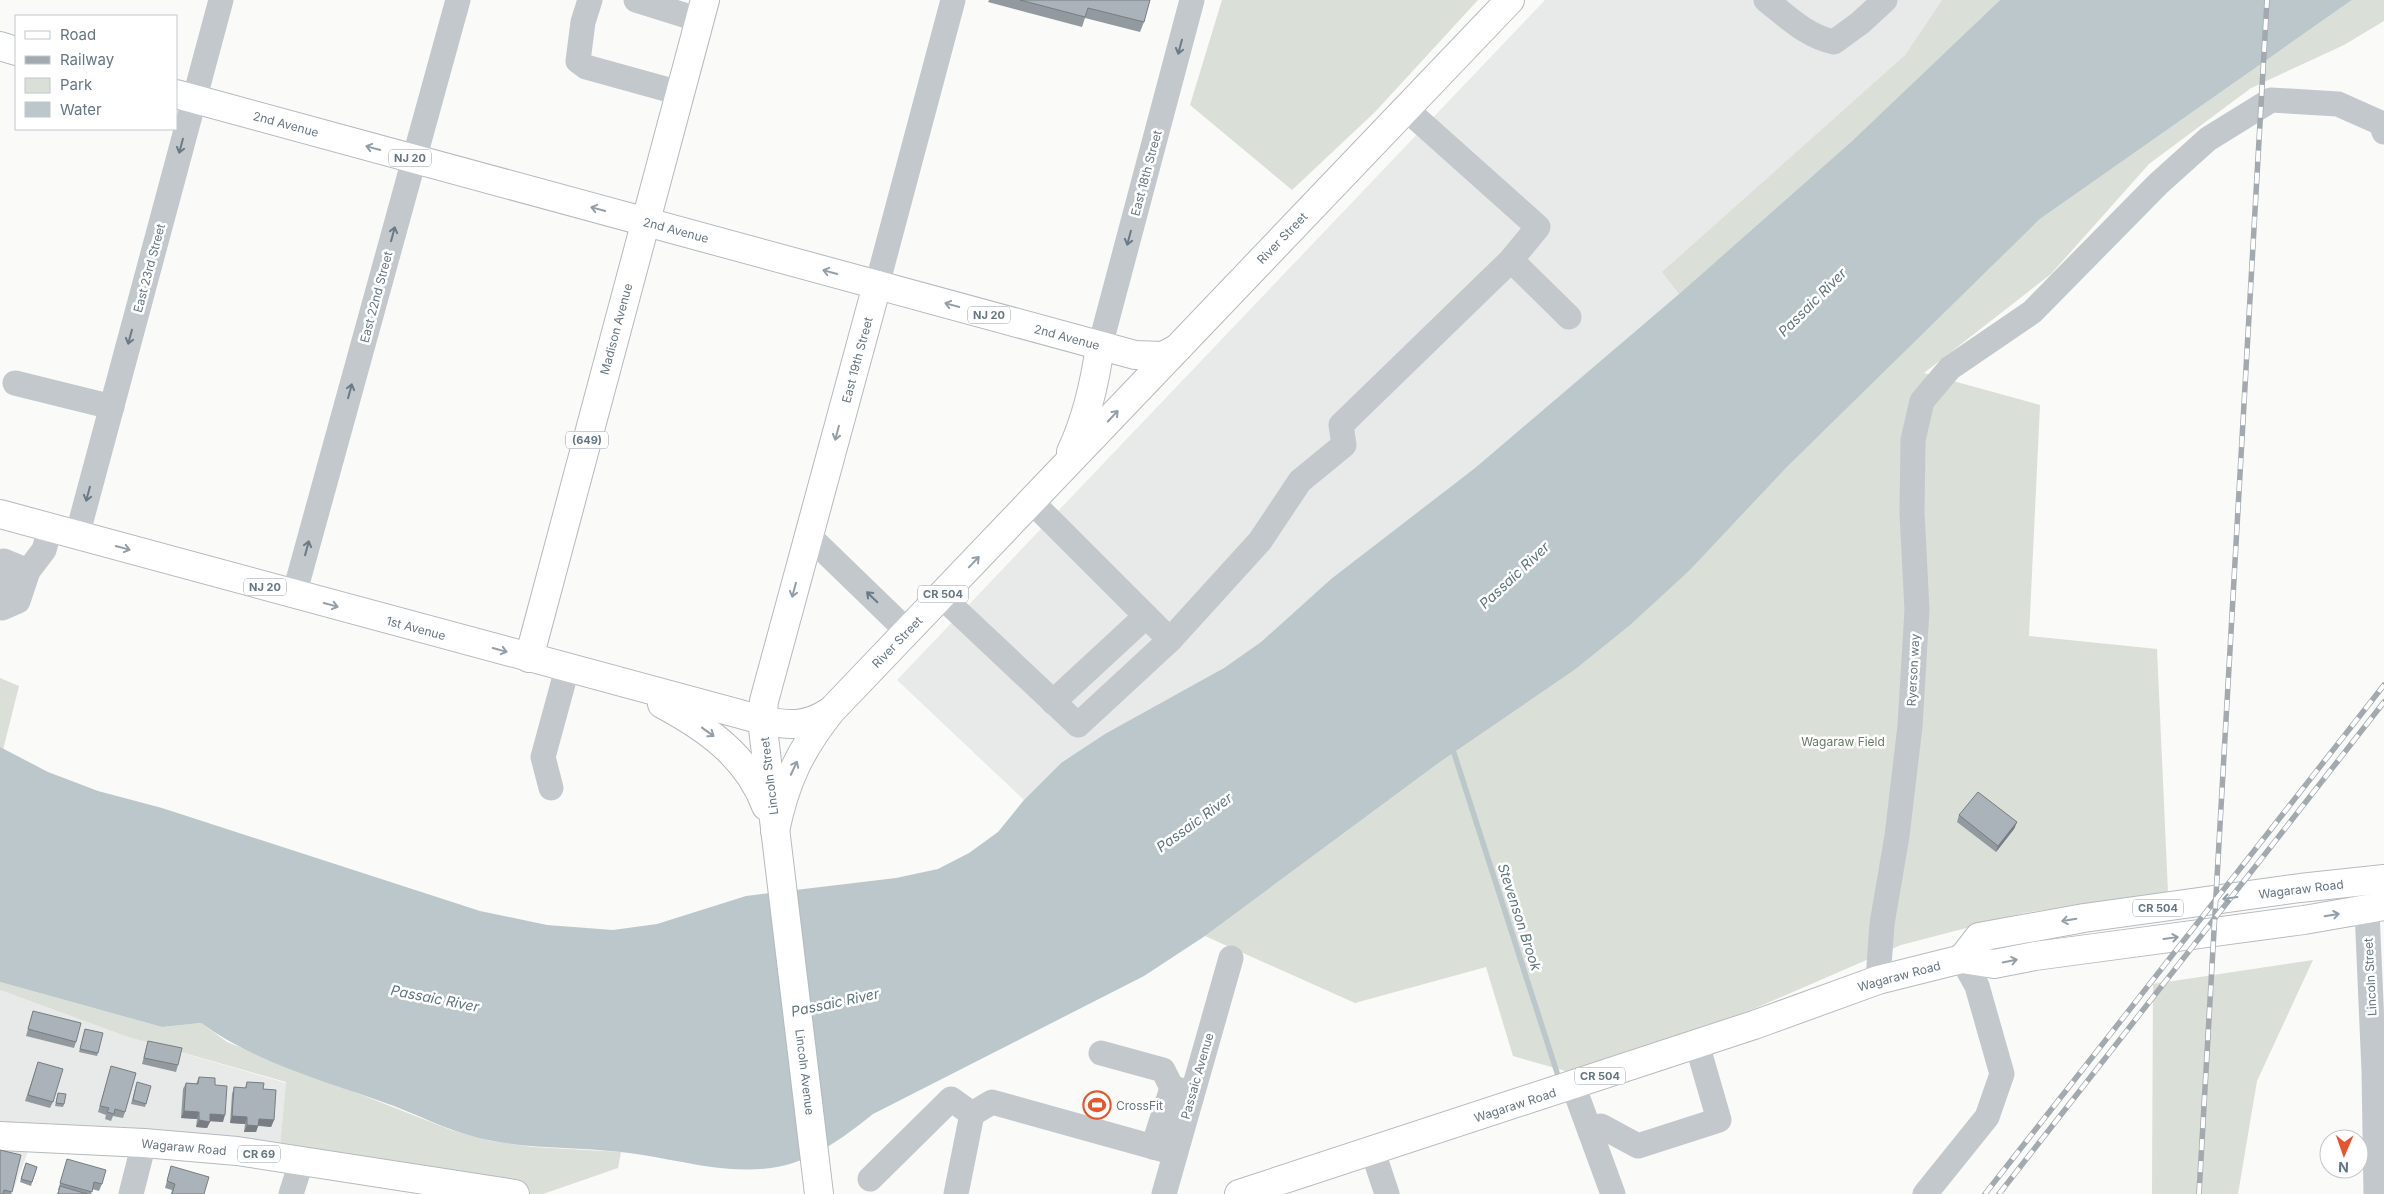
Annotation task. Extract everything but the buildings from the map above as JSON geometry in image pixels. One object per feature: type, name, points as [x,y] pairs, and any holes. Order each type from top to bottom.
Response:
[{"type":"main road","name":"River Street","points":[[775,831],[789,778],[804,748],[831,711],[1510,0]]},
{"type":"main road","name":"Madison Avenue","points":[[529,658],[702,10]]},
{"type":"main road","points":[[0,46],[15,51]]},
{"type":"main road","name":"2nd Avenue","points":[[185,96],[1100,346],[1150,357],[1163,356],[1176,349]]},
{"type":"main road","name":"East 19th Street","points":[[762,720],[764,701],[877,285]]},
{"type":"main road","name":"River Street","points":[[1056,477],[1079,435],[1094,382],[1100,346]]},
{"type":"main road","name":"1st Avenue","points":[[0,514],[62,533],[762,720],[792,725],[807,724],[831,711]]},
{"type":"main road","points":[[0,528],[62,533]]},
{"type":"main road","name":"CR 504","points":[[602,678],[682,715],[724,744],[742,763],[754,781],[775,831]]},
{"type":"main road","name":"Lincoln Street","points":[[762,720],[775,831]]},
{"type":"main road","name":"Lincoln Avenue","points":[[775,831],[818,1184]]},
{"type":"main road","name":"Wagaraw Road","points":[[1962,959],[1979,937],[2033,926],[2300,888],[2375,880]]},
{"type":"main road","name":"Wagaraw Road","points":[[1239,1194],[1572,1086],[1878,980],[1962,959],[1994,964],[2036,956],[2304,920],[2375,908]]},
{"type":"main road","name":"Wagaraw Road","points":[[0,1136],[210,1148],[302,1160],[505,1193]]},
{"type":"street","name":"East 23rd Street","points":[[178,126],[185,96],[221,0]]},
{"type":"street","name":"East 22nd Street","points":[[294,594],[458,0]]},
{"type":"street","points":[[590,0],[583,22],[578,61],[586,67],[680,93]]},
{"type":"street","points":[[636,0],[702,10]]},
{"type":"street","name":"East 19th Street","points":[[877,285],[953,0]]},
{"type":"street","name":"East 18th Street","points":[[1100,346],[1192,0]]},
{"type":"street","points":[[1766,0],[1806,32],[1818,39],[1834,42],[1860,23],[1885,0]]},
{"type":"street","name":"Ryerson way","points":[[1878,980],[1882,924],[1897,836],[1910,726],[1916,610],[1912,512],[1913,440],[1922,402],[1950,368],[2032,312],[2158,184],[2208,139],[2270,100],[2338,104],[2381,123],[2384,132]]},
{"type":"street","points":[[941,596],[1078,725],[1170,640],[1260,541],[1300,481],[1344,445],[1341,425],[1510,260],[1538,227],[1406,109]]},
{"type":"street","name":"East 23rd Street","points":[[28,571],[44,550],[62,533],[112,407],[177,130]]},
{"type":"street","points":[[1510,260],[1569,317]]},
{"type":"street","points":[[15,383],[112,407]]},
{"type":"street","points":[[1032,502],[1170,640]]},
{"type":"street","points":[[809,536],[907,631]]},
{"type":"street","points":[[0,562],[4,560],[28,571]]},
{"type":"street","points":[[0,583],[28,571]]},
{"type":"street","points":[[2,608],[18,601],[28,571]]},
{"type":"street","points":[[1053,702],[1146,616]]},
{"type":"street","points":[[551,788],[543,757],[567,669]]},
{"type":"street","name":"Lincoln Street","points":[[2375,880],[2374,1071],[2376,1194]]},
{"type":"street","name":"Passaic Avenue","points":[[1164,1194],[1164,1150],[1182,1090],[1231,958]]},
{"type":"street","points":[[1925,1194],[1988,1117],[2002,1074],[1977,986],[1962,959]]},
{"type":"street","points":[[1590,1131],[1601,1126],[1638,1146],[1719,1120],[1697,1044]]},
{"type":"street","points":[[1101,1052],[1163,1070],[1182,1090]]},
{"type":"street","points":[[1572,1086],[1613,1194]]},
{"type":"street","points":[[870,1179],[951,1099],[972,1114]]},
{"type":"street","points":[[956,1194],[972,1114],[992,1102],[1164,1150]]},
{"type":"street","points":[[131,1194],[144,1143]]},
{"type":"street","points":[[1373,1152],[1387,1194]]},
{"type":"street","points":[[291,1194],[302,1160]]},
{"type":"shaded area","points":[[1545,0],[1942,0],[1905,55],[1663,272],[1679,294],[1475,468],[1331,579],[1261,642],[1224,668],[1061,763],[1024,800],[897,680]]},
{"type":"shaded area","points":[[0,990],[128,1037],[286,1083],[279,1157],[33,1138],[12,1194],[0,1194]]},
{"type":"green space","points":[[1222,0],[1478,0],[1375,112],[1292,190],[1190,105]]},
{"type":"green space","points":[[1942,0],[2000,0],[1852,141],[1679,294],[1662,272],[1905,55]]},
{"type":"green space","name":"Wagaraw Field","points":[[2352,0],[2384,0],[2384,21],[2344,45],[2251,88],[2149,164],[2051,274],[1924,373],[2040,405],[2029,636],[2157,649],[2168,892],[2024,913],[1901,945],[1749,1011],[1569,1072],[1513,1056],[1486,967],[1355,1003],[1205,936],[1440,762],[1573,671],[1691,569],[1786,468],[2040,219]]},
{"type":"green space","points":[[0,678],[19,686],[3,750],[0,747]]},
{"type":"green space","points":[[2313,960],[2257,1081],[2238,1194],[2152,1194],[2153,984]]},
{"type":"green space","points":[[0,982],[162,1027],[201,1023],[227,1042],[451,1130],[491,1141],[533,1147],[621,1152],[618,1168],[543,1194],[515,1194],[279,1157],[286,1082],[128,1037],[0,990]]},
{"type":"water","name":"Passaic River","points":[[2000,0],[2352,0],[2040,219],[1786,468],[1691,569],[1630,625],[1573,671],[1440,762],[1205,936],[1144,976],[873,1114],[850,1132],[813,1155],[785,1165],[752,1170],[696,1165],[639,1154],[509,1144],[480,1138],[455,1131],[394,1106],[294,1071],[246,1050],[201,1023],[162,1027],[0,982],[0,747],[48,772],[98,791],[162,808],[480,911],[547,925],[613,930],[657,924],[746,896],[896,878],[938,869],[969,853],[998,832],[1024,800],[1061,763],[1105,734],[1224,668],[1261,642],[1331,579],[1475,468],[1679,294],[1852,141]]},
{"type":"waterway","name":"Stevenson Brook","points":[[1454,753],[1560,1082]]},
{"type":"railway","points":[[2199,1194],[2267,0]]},
{"type":"railway","points":[[1985,1194],[2384,685]]},
{"type":"railway","points":[[1999,1194],[2384,702]]},
{"type":"place","name":"CrossFit","points":[[1097,1105]]}]
